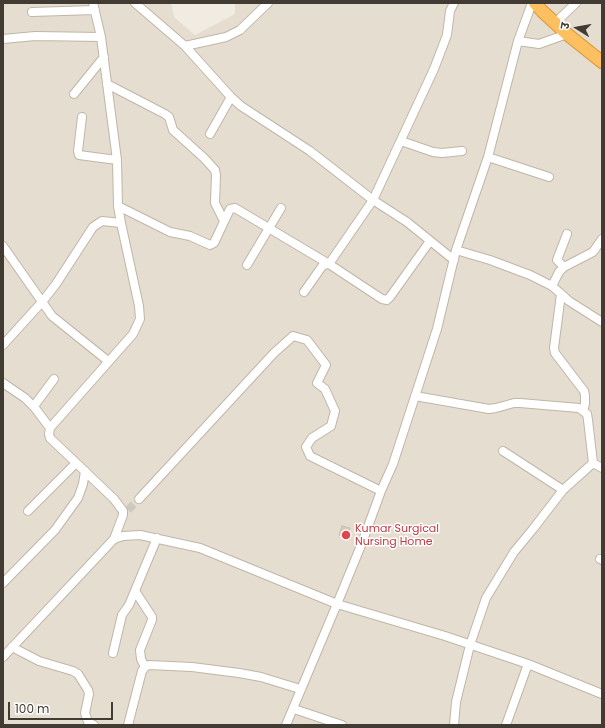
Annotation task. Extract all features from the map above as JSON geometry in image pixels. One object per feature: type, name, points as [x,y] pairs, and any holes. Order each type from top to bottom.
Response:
[{"type":"highway","points":[[535,3],[567,34],[602,62]]},
{"type":"street","points":[[135,3],[185,46],[241,106],[310,151],[373,200],[407,222],[454,260]]},
{"type":"street","points":[[185,46],[226,37],[240,30],[268,3]]},
{"type":"street","points":[[304,292],[323,265],[329,264],[373,200],[434,69],[447,35],[450,11],[454,3]]},
{"type":"street","points":[[286,725],[338,604],[381,491],[393,464],[437,329],[456,250],[488,157],[518,41],[532,3]]},
{"type":"street","points":[[555,23],[576,3]]},
{"type":"street","points":[[3,657],[114,538],[126,512],[123,511],[114,499],[50,438],[49,434],[50,428],[133,334],[140,320],[139,306],[118,206],[117,160],[101,37],[94,7],[32,12]]},
{"type":"street","points":[[518,41],[539,44],[567,34]]},
{"type":"street","points":[[3,39],[35,36],[101,37]]},
{"type":"street","points":[[588,51],[602,53]]},
{"type":"street","points":[[74,94],[104,57]]},
{"type":"street","points":[[107,84],[169,117],[173,130],[204,158],[214,170],[216,175],[215,203],[224,221]]},
{"type":"street","points":[[210,134],[231,97]]},
{"type":"street","points":[[82,117],[78,151],[79,155],[117,160]]},
{"type":"street","points":[[401,141],[434,152],[442,153],[462,151]]},
{"type":"street","points":[[488,157],[550,176]]},
{"type":"street","points":[[118,206],[170,232],[190,236],[210,245],[214,243],[230,209],[235,208],[329,264],[382,299],[386,300],[390,297],[430,241]]},
{"type":"street","points":[[247,265],[281,208]]},
{"type":"street","points":[[3,345],[42,302],[56,284],[93,227],[102,221],[121,223]]},
{"type":"street","points":[[564,267],[557,260],[566,234]]},
{"type":"street","points":[[552,286],[559,272],[564,267],[593,252],[602,239]]},
{"type":"street","points":[[4,246],[52,316],[108,361]]},
{"type":"street","points":[[456,250],[490,260],[552,286],[569,301],[602,322]]},
{"type":"street","points":[[562,294],[554,348],[555,353],[584,391],[584,410]]},
{"type":"street","points":[[139,499],[274,353],[293,336],[307,340],[326,365],[317,383],[325,389],[335,411],[331,426],[312,438],[306,447],[310,456],[381,491]]},
{"type":"street","points":[[34,406],[54,379]]},
{"type":"street","points":[[3,383],[34,406],[50,428]]},
{"type":"street","points":[[415,396],[489,409],[520,403],[578,408],[584,410],[587,414],[593,463]]},
{"type":"street","points":[[503,451],[563,490]]},
{"type":"street","points":[[28,511],[76,463]]},
{"type":"street","points":[[593,463],[602,468]]},
{"type":"street","points":[[454,725],[456,702],[470,644],[486,598],[514,552],[563,490],[593,463]]},
{"type":"street","points":[[3,583],[55,530],[78,498],[83,484],[85,471]]},
{"type":"street","points":[[114,538],[140,535],[200,548],[338,604],[470,644],[528,664],[602,694]]},
{"type":"street","points":[[113,653],[122,615],[129,605],[157,538]]},
{"type":"street","points":[[135,590],[152,617],[140,650],[141,659],[145,667]]},
{"type":"street","points":[[12,647],[40,661],[73,671],[78,674],[89,694],[85,713],[88,722],[94,725]]},
{"type":"street","points":[[506,725],[528,664]]},
{"type":"street","points":[[128,725],[142,671],[149,665],[192,667],[240,672],[261,677],[300,690]]},
{"type":"street","points":[[294,709],[342,725]]},
{"type":"shaded area","points":[[3,3],[171,3],[174,17],[195,35],[235,14],[235,3],[602,3],[602,725],[3,725]]},
{"type":"building","points":[[342,526],[350,528],[347,538],[339,535]]},
{"type":"tunnel","points":[[128,510],[139,499]]},
{"type":"place","name":"Kumar Surgical Nursing Home","points":[[346,535]]}]
